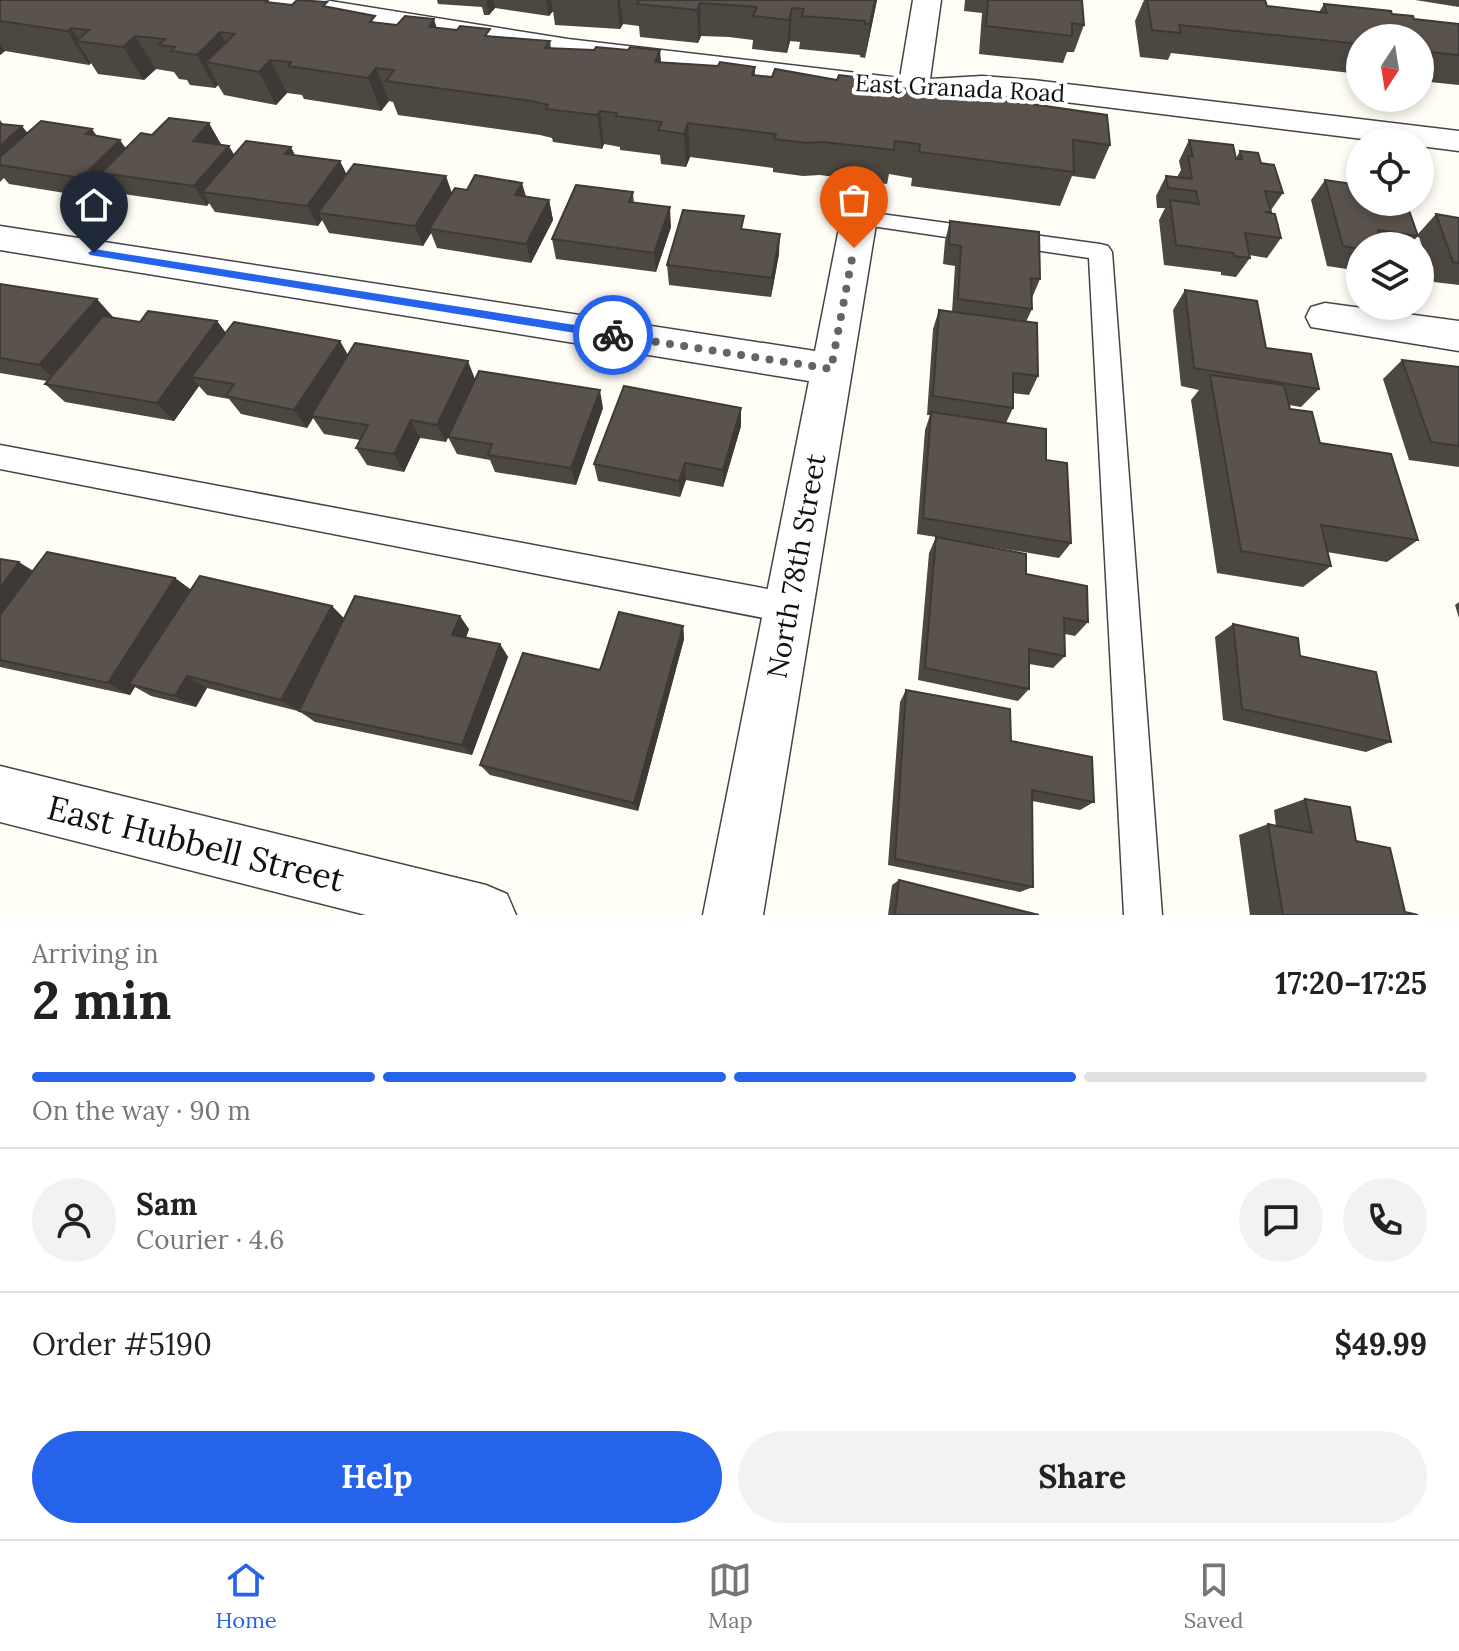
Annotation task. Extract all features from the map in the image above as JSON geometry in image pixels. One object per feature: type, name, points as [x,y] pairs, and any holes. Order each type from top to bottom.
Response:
[{"type":"street","name":"East Granada Road","points":[[273,0],[568,48],[913,89],[982,85],[1033,89],[1459,141]]},
{"type":"street","points":[[913,89],[927,0]]},
{"type":"street","name":"North 78th Street","points":[[733,915],[859,218]]},
{"type":"street","points":[[0,238],[831,369]]},
{"type":"street","points":[[1325,317],[1459,336]]},
{"type":"street","name":"East Hubbell Street","points":[[0,794],[486,915]]},
{"type":"lane","points":[[859,218],[1100,252],[1143,915]]},
{"type":"lane","points":[[0,457],[789,608]]},
{"type":"building","points":[[0,0],[268,0],[266,2],[292,5],[297,0],[327,2],[323,6],[375,16],[370,22],[397,25],[405,16],[434,19],[429,27],[490,29],[485,36],[550,41],[545,48],[628,50],[630,47],[660,50],[655,62],[718,66],[720,62],[755,67],[752,75],[772,77],[775,69],[837,80],[839,75],[873,79],[871,86],[939,89],[996,96],[996,99],[1107,115],[1110,145],[1073,140],[1074,172],[919,152],[920,144],[895,141],[894,150],[806,143],[774,139],[776,134],[688,123],[684,134],[658,130],[662,122],[616,116],[617,113],[600,111],[597,115],[546,109],[548,105],[532,101],[386,81],[394,70],[376,68],[368,78],[288,66],[291,62],[270,60],[259,72],[206,62],[235,34],[220,32],[197,55],[171,51],[175,47],[159,45],[165,39],[135,36],[123,47],[76,41],[89,30],[71,28],[67,31],[0,21]]},
{"type":"building","points":[[639,0],[875,0],[870,24],[865,24],[865,21],[802,16],[804,9],[792,8],[789,20],[753,16],[757,7],[700,3],[697,10],[637,4]]},
{"type":"building","points":[[988,0],[1082,0],[1084,25],[1072,23],[1072,36],[986,26]]},
{"type":"building","points":[[1147,0],[1265,0],[1267,6],[1327,13],[1324,4],[1391,11],[1392,14],[1413,16],[1414,19],[1459,24],[1459,55],[1434,52],[1434,24],[1346,24],[1346,43],[1179,25],[1181,33],[1152,30]]},
{"type":"building","points":[[169,118],[209,123],[193,141],[229,146],[194,186],[101,173],[141,133],[152,135]]},
{"type":"building","points":[[41,121],[92,129],[86,134],[120,140],[81,178],[0,165],[0,157]]},
{"type":"building","points":[[0,124],[22,126],[0,146]]},
{"type":"building","points":[[1189,140],[1233,145],[1236,159],[1242,159],[1240,151],[1258,153],[1261,163],[1274,165],[1283,193],[1265,191],[1271,212],[1265,212],[1275,214],[1281,238],[1245,233],[1250,258],[1176,245],[1170,200],[1199,204],[1196,191],[1168,188],[1166,176],[1192,179],[1188,156],[1193,157]]},
{"type":"building","points":[[246,141],[291,147],[285,154],[340,161],[307,206],[202,192]]},
{"type":"building","points":[[354,164],[446,176],[415,226],[318,213]]},
{"type":"building","points":[[475,175],[522,183],[515,195],[549,200],[526,244],[429,229],[455,188],[467,190]]},
{"type":"building","points":[[1325,180],[1346,183],[1346,216],[1411,216],[1417,232],[1346,232],[1346,247],[1343,246]]},
{"type":"building","points":[[576,185],[633,192],[629,202],[670,207],[654,253],[552,239]]},
{"type":"building","points":[[683,210],[744,216],[741,229],[780,234],[772,278],[667,265]]},
{"type":"building","points":[[1436,214],[1459,218],[1459,263],[1453,262]]},
{"type":"building","points":[[950,221],[1039,232],[1040,279],[1031,278],[1032,309],[958,299],[961,246],[949,244]]},
{"type":"building","points":[[0,284],[97,299],[39,365],[0,358]]},
{"type":"building","points":[[1185,290],[1257,301],[1266,348],[1311,354],[1319,389],[1194,368]]},
{"type":"building","points":[[939,310],[1037,323],[1038,376],[1013,373],[1013,408],[933,396]]},
{"type":"building","points":[[148,311],[217,321],[157,403],[45,384],[103,316],[140,322]]},
{"type":"building","points":[[234,322],[340,341],[294,410],[226,396],[234,384],[191,377]]},
{"type":"building","points":[[355,343],[468,361],[437,425],[411,420],[394,454],[356,448],[368,425],[311,416]]},
{"type":"building","points":[[1402,360],[1459,367],[1459,446],[1431,442]]},
{"type":"building","points":[[479,371],[600,390],[571,468],[488,455],[492,444],[448,437]]},
{"type":"building","points":[[1210,375],[1284,385],[1290,409],[1312,412],[1320,443],[1391,454],[1418,540],[1321,525],[1331,566],[1241,551]]},
{"type":"building","points":[[624,386],[741,408],[723,470],[685,463],[679,481],[594,464]]},
{"type":"building","points":[[931,412],[1046,429],[1046,460],[1067,463],[1071,543],[923,518]]},
{"type":"building","points":[[936,537],[1026,554],[1026,574],[1087,586],[1088,622],[1064,618],[1065,656],[1029,649],[1029,689],[925,668]]},
{"type":"building","points":[[47,552],[175,578],[108,683],[0,660],[0,615]]},
{"type":"building","points":[[0,559],[19,562],[0,588]]},
{"type":"building","points":[[200,576],[332,606],[281,700],[187,676],[175,696],[129,684]]},
{"type":"building","points":[[355,596],[460,616],[452,635],[500,644],[462,745],[299,711]]},
{"type":"building","points":[[619,612],[683,626],[634,803],[480,765],[523,653],[600,670]]},
{"type":"building","points":[[1233,624],[1298,638],[1300,656],[1376,672],[1391,742],[1242,709]]},
{"type":"building","points":[[906,690],[1010,709],[1011,741],[1092,757],[1094,802],[1032,790],[1033,887],[895,859]]},
{"type":"building","points":[[1305,799],[1350,807],[1356,841],[1390,848],[1405,912],[1418,915],[1283,915],[1268,824],[1312,833]]},
{"type":"building","points":[[899,880],[1039,915],[895,915]]},
{"type":"way so far","points":[[613,335],[831,369],[854,248]]},
{"type":"route","points":[[94,253],[613,335]]}]
